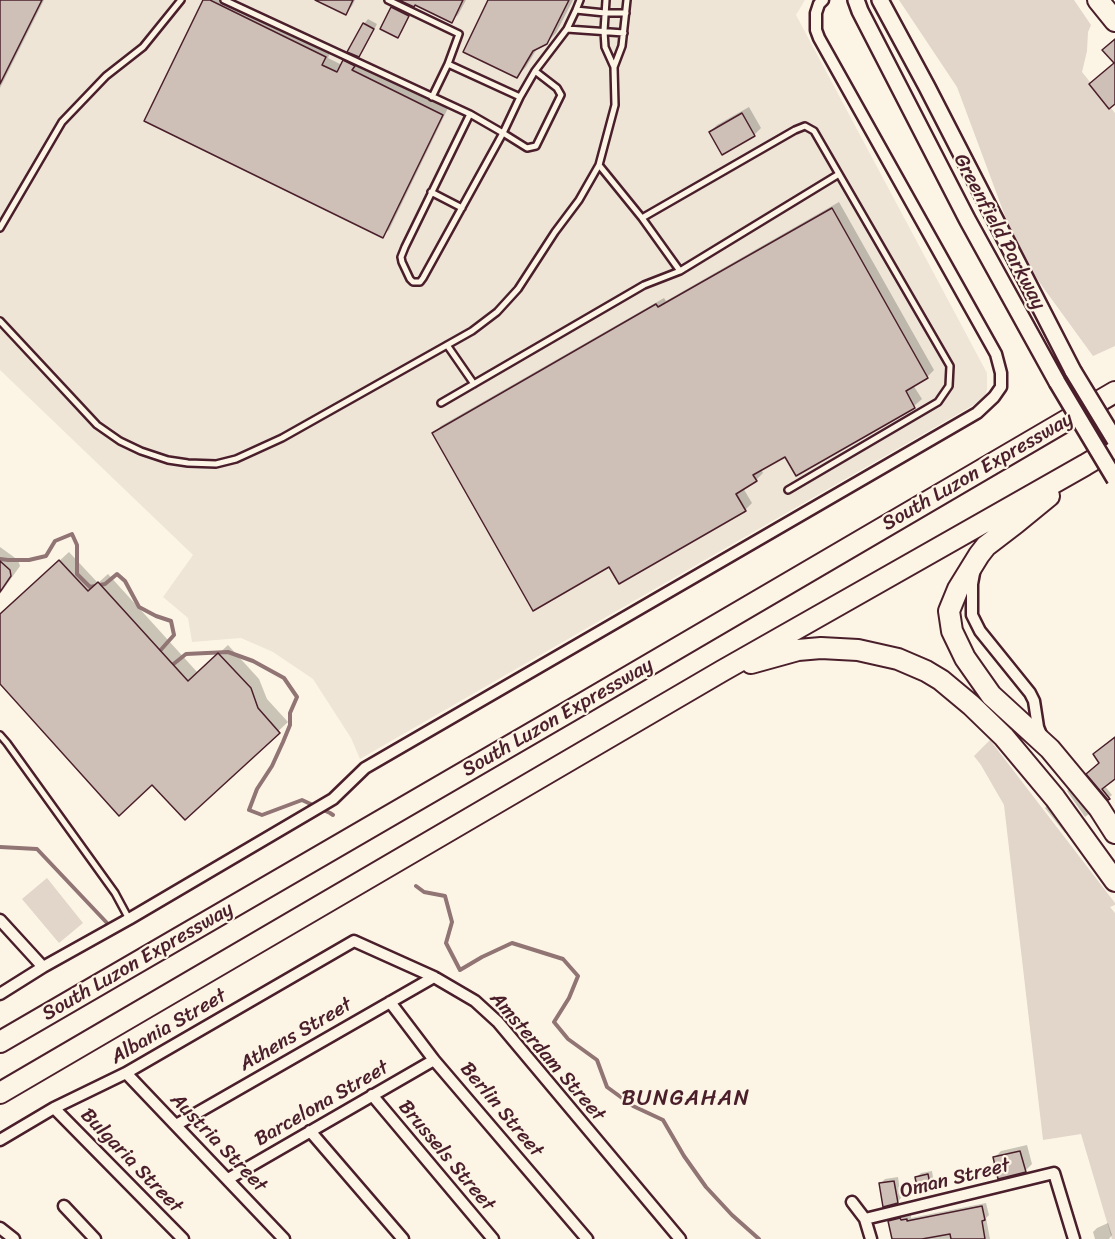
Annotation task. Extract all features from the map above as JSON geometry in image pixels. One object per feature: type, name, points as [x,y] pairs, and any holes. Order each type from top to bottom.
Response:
[{"type":"highway","points":[[1098,0],[1115,21]]},
{"type":"highway","name":"South Luzon Expressway","points":[[0,1042],[1115,392]]},
{"type":"highway","points":[[0,1093],[722,671],[1115,447]]},
{"type":"highway","points":[[1085,465],[1016,524],[986,546],[958,590],[949,611],[952,631],[965,658],[991,695],[1050,749],[1099,808],[1115,833]]},
{"type":"highway","points":[[722,671],[798,650],[821,648],[872,652],[898,659],[926,671],[956,692],[1004,737],[1055,798],[1115,881]]},
{"type":"main road","name":"Greenfield Parkway","points":[[856,0],[967,219],[1057,382],[1115,479]]},
{"type":"main road","name":"Greenfield Parkway","points":[[880,0],[1073,371],[1115,440]]},
{"type":"street","points":[[0,994],[333,799],[365,768],[977,413],[994,397],[1001,387],[1002,373],[996,354],[819,38],[816,30],[816,14],[823,0]]},
{"type":"street","points":[[976,560],[972,584],[972,615],[981,631],[1030,693],[1034,701],[1041,736],[1050,749]]},
{"type":"street","points":[[0,920],[43,967]]},
{"type":"street","name":"Amsterdam Street","points":[[354,941],[434,976],[476,1001],[498,1023],[680,1239]]},
{"type":"street","name":"Albania Street","points":[[0,1140],[54,1108],[126,1073],[354,941]]},
{"type":"street","name":"Athens Street","points":[[176,1125],[434,976]]},
{"type":"street","name":"Berlin Street","points":[[390,1002],[435,1060],[587,1239]]},
{"type":"street","name":"Barcelona Street","points":[[228,1179],[435,1060]]},
{"type":"street","name":"Austria Street","points":[[126,1073],[284,1239]]},
{"type":"street","name":"Brussels Street","points":[[372,1095],[493,1239]]},
{"type":"street","name":"Bulgaria Street","points":[[54,1108],[183,1239]]},
{"type":"street","points":[[310,1131],[403,1239]]},
{"type":"street","name":"Oman Street","points":[[865,1219],[1054,1173],[1074,1239]]},
{"type":"street","points":[[852,1203],[865,1219],[871,1239]]},
{"type":"street","points":[[64,1206],[95,1239]]},
{"type":"street","points":[[0,1228],[14,1239]]},
{"type":"lane","points":[[0,228],[62,122],[106,76],[143,47],[181,0]]},
{"type":"lane","points":[[224,0],[470,114],[527,148],[536,146],[561,95],[557,88],[535,71]]},
{"type":"lane","points":[[388,0],[459,34],[432,97]]},
{"type":"lane","points":[[470,114],[401,257],[403,266],[413,282],[420,282],[423,278],[520,97],[535,71],[567,29],[580,0]]},
{"type":"lane","points":[[606,0],[605,47],[614,67]]},
{"type":"lane","points":[[0,321],[96,425],[120,441],[141,451],[168,460],[216,464],[236,459],[282,438],[472,331],[497,312],[518,289],[579,200],[599,165],[615,105],[614,67],[622,46],[627,0]]},
{"type":"lane","points":[[576,10],[626,13]]},
{"type":"lane","points":[[567,29],[624,33]]},
{"type":"lane","points":[[448,64],[520,97]]},
{"type":"lane","points":[[642,218],[805,126],[814,131],[950,366],[949,386],[938,402],[788,490]]},
{"type":"lane","points":[[599,165],[642,218],[680,271]]},
{"type":"lane","points":[[441,403],[644,285],[680,271],[839,174]]},
{"type":"lane","points":[[431,192],[462,208]]},
{"type":"lane","points":[[447,345],[474,384]]},
{"type":"lane","points":[[0,735],[108,884],[129,919]]},
{"type":"shaded area","points":[[0,0],[805,0],[796,15],[987,373],[987,389],[984,399],[360,759],[351,738],[313,679],[273,652],[241,638],[192,642],[188,618],[163,597],[193,555],[0,370]]},
{"type":"shaded area","points":[[899,0],[1074,0],[1091,25],[1082,72],[1115,113],[1115,346],[1093,356],[1037,279],[1008,224],[957,87]]},
{"type":"shaded area","points":[[990,740],[1115,903],[1110,907],[1115,913],[1115,1239],[1112,1239],[1081,1134],[1043,1140],[1004,805],[974,756]]},
{"type":"shaded area","points":[[47,878],[83,923],[59,943],[22,899]]},
{"type":"building","points":[[0,0],[42,0],[0,84]]},
{"type":"building","points":[[203,0],[210,0],[326,57],[322,65],[337,72],[343,60],[355,66],[352,70],[443,115],[383,238],[144,121]]},
{"type":"building","points":[[315,0],[353,0],[346,15]]},
{"type":"building","points":[[399,0],[463,0],[452,23]]},
{"type":"building","points":[[488,0],[569,0],[547,44],[533,51],[517,78],[463,52]]},
{"type":"building","points":[[391,7],[409,16],[398,38],[380,29]]},
{"type":"building","points":[[363,23],[374,29],[359,57],[347,52]]},
{"type":"building","points":[[1115,39],[1115,104],[1109,109],[1089,84],[1114,63],[1102,50]]},
{"type":"building","points":[[742,113],[755,136],[722,155],[709,132]]},
{"type":"building","points":[[832,208],[928,378],[906,391],[915,408],[796,476],[785,457],[753,475],[757,481],[736,494],[746,511],[619,584],[609,567],[533,611],[432,433],[656,304],[658,307]]},
{"type":"building","points":[[59,560],[88,591],[98,582],[188,681],[218,653],[251,688],[258,708],[280,733],[185,820],[152,785],[119,816],[0,684],[0,614]]},
{"type":"building","points":[[0,561],[10,570],[11,576],[0,592]]},
{"type":"building","points":[[1115,737],[1115,779],[1102,789],[1110,799],[1108,800],[1086,774],[1099,763],[1093,754]]},
{"type":"building","points":[[1020,1151],[1026,1172],[998,1179],[993,1157]]},
{"type":"building","points":[[928,1174],[931,1189],[918,1192],[915,1177]]},
{"type":"building","points":[[894,1181],[898,1203],[883,1207],[879,1183]]},
{"type":"building","points":[[982,1206],[985,1239],[951,1239],[950,1234],[922,1239],[892,1239],[888,1221],[900,1218],[901,1220],[907,1219],[907,1221]]},
{"type":"waterway","points":[[0,559],[29,560],[46,556],[55,541],[72,534],[77,545],[77,574],[90,587],[105,584],[117,574],[125,581],[139,607],[171,621],[174,635],[158,653]]},
{"type":"waterway","points":[[171,666],[186,654],[228,652],[253,661],[284,678],[297,697],[290,713],[290,725],[272,766],[257,789],[249,810],[262,815],[302,800],[333,815]]},
{"type":"waterway","points":[[0,847],[37,849],[108,924]]},
{"type":"waterway","points":[[416,886],[424,892],[445,896],[452,922],[446,943],[460,970],[512,943],[563,959],[578,976],[569,998],[554,1022],[568,1039],[597,1060],[607,1087],[633,1106],[663,1120],[706,1187],[759,1239]]},
{"type":"district","name":"BUNGAHAN","points":[[686,1099]]}]
